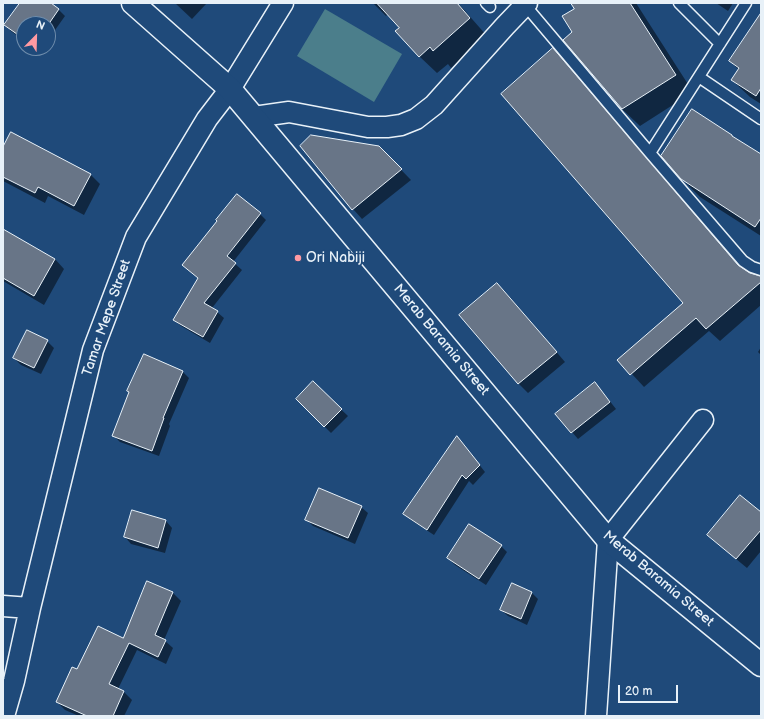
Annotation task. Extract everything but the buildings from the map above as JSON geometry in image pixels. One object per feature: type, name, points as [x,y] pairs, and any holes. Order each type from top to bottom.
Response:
[{"type":"main road","name":"Merab Baramia Street","points":[[133,3],[254,117],[608,540],[761,665]]},
{"type":"street","name":"Tamar Mepe Street","points":[[4,716],[14,681],[30,608],[93,350],[136,237],[207,119],[227,92],[283,3]]},
{"type":"street","points":[[254,117],[289,112],[368,127],[401,125],[416,119],[434,105],[526,4]]},
{"type":"street","points":[[596,716],[608,540],[703,420]]},
{"type":"street","points":[[3,606],[30,608]]},
{"type":"lane","points":[[678,3],[720,44]]},
{"type":"lane","points":[[650,153],[746,3]]},
{"type":"lane","points":[[526,4],[650,153],[743,261],[752,267],[761,270]]},
{"type":"lane","points":[[698,77],[761,119]]},
{"type":"green space","points":[[325,9],[402,54],[374,102],[297,56]]},
{"type":"place","name":"Ori Nabiji","points":[[298,258]]}]
